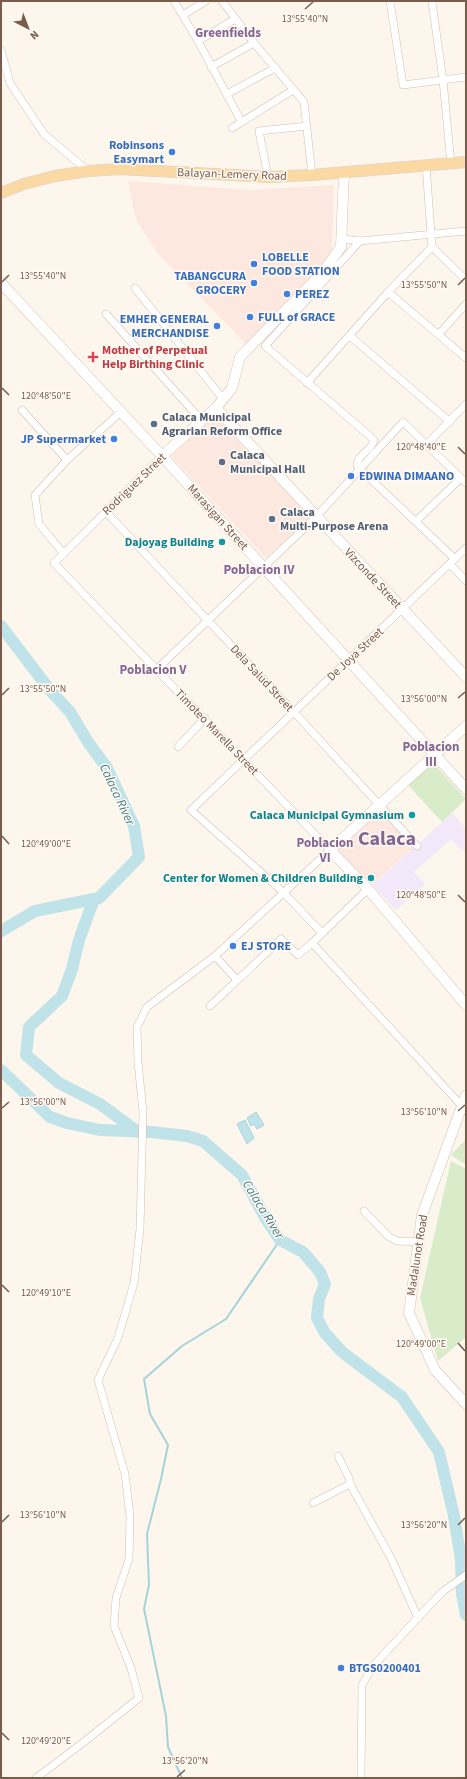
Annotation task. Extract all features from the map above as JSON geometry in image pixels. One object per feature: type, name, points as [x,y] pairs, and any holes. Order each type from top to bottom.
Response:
[{"type":"main road","name":"Balayan-Lemery Road","points":[[1,193],[24,184],[55,176],[88,171],[120,169],[268,177],[312,176],[466,162]]},
{"type":"main road","points":[[342,239],[344,172]]},
{"type":"main road","name":"Rodriguez Street","points":[[162,456],[216,408],[232,388],[240,357],[322,273],[342,247],[342,239]]},
{"type":"main road","name":"Marasigan Street","points":[[1,283],[162,456],[466,789]]},
{"type":"main road","name":"Vizconde Street","points":[[216,408],[466,677]]},
{"type":"main road","points":[[466,726],[330,850],[368,889],[466,1005]]},
{"type":"main road","name":"Madalunot Road","points":[[466,1095],[422,1215],[409,1313],[435,1370],[466,1404]]},
{"type":"street","points":[[174,1],[198,41],[241,121]]},
{"type":"street","points":[[183,15],[206,1]]},
{"type":"street","points":[[222,1],[254,43],[304,102],[312,176]]},
{"type":"street","points":[[390,1],[403,85],[466,77]]},
{"type":"street","points":[[433,1],[443,80],[451,164]]},
{"type":"street","points":[[198,41],[235,19]]},
{"type":"street","points":[[211,67],[254,43]]},
{"type":"street","points":[[1,50],[10,83],[44,134],[88,171]]},
{"type":"street","points":[[227,94],[275,68]]},
{"type":"street","points":[[232,128],[293,90]]},
{"type":"street","points":[[268,177],[259,131],[306,126]]},
{"type":"street","points":[[426,165],[432,247],[466,280]]},
{"type":"street","points":[[342,239],[360,241],[466,231]]},
{"type":"street","points":[[360,241],[265,346],[374,440],[373,444],[357,462],[357,466],[416,521],[453,562],[466,581]]},
{"type":"street","points":[[307,383],[388,292],[432,247]]},
{"type":"street","points":[[135,288],[223,399]]},
{"type":"street","points":[[388,292],[466,358]]},
{"type":"street","points":[[438,334],[466,304]]},
{"type":"street","points":[[106,314],[202,421]]},
{"type":"street","points":[[350,336],[450,422]]},
{"type":"street","points":[[426,445],[450,422],[466,403]]},
{"type":"street","points":[[22,410],[67,460]]},
{"type":"street","points":[[64,554],[39,524],[34,495],[67,460],[121,412]]},
{"type":"street","points":[[156,669],[316,517],[361,470],[380,446],[404,422],[464,481],[416,521]]},
{"type":"street","name":"Rodriguez Street","points":[[54,563],[162,456]]},
{"type":"street","name":"Dela Salud Street","points":[[106,512],[293,711],[417,846]]},
{"type":"street","name":"De Joya Street","points":[[283,892],[191,810],[293,711],[403,610],[466,548]]},
{"type":"street","name":"Timoteo Marella Street","points":[[54,563],[205,718],[330,850]]},
{"type":"street","points":[[178,747],[205,718]]},
{"type":"street","points":[[36,1778],[139,1698],[132,1668],[114,1626],[116,1598],[129,1559],[130,1516],[125,1474],[98,1380],[118,1338],[134,1283],[140,1229],[143,1112],[138,1062],[137,1027],[147,1008],[215,956],[330,850]]},
{"type":"street","points":[[210,1006],[281,939],[298,955],[368,889]]},
{"type":"street","points":[[283,892],[322,933]]},
{"type":"street","points":[[312,943],[462,1106]]},
{"type":"street","points":[[215,956],[237,980]]},
{"type":"street","points":[[364,1211],[388,1236],[397,1241],[418,1242]]},
{"type":"street","points":[[338,1456],[350,1480],[350,1484],[392,1558],[418,1618]]},
{"type":"street","points":[[313,1502],[350,1484]]},
{"type":"street","points":[[361,1778],[362,1685],[373,1666],[442,1592],[466,1575]]},
{"type":"shaded area","points":[[128,181],[248,190],[334,185],[332,254],[248,346],[159,255],[136,220]]},
{"type":"shaded area","points":[[216,414],[311,517],[266,558],[171,456]]},
{"type":"shaded area","points":[[379,810],[413,848],[370,887],[336,849]]},
{"type":"shaded area","points":[[452,813],[466,828],[466,854],[451,839],[414,872],[425,884],[396,910],[373,885]]},
{"type":"green space","points":[[430,764],[434,764],[466,799],[442,822],[408,785]]},
{"type":"green space","points":[[466,1139],[466,1165],[451,1155]]},
{"type":"green space","points":[[451,1161],[466,1169],[466,1337],[438,1361],[420,1298]]},
{"type":"water","points":[[256,1112],[264,1125],[257,1129],[254,1124],[251,1126],[247,1118]]},
{"type":"water","points":[[245,1120],[254,1138],[247,1144],[237,1124]]},
{"type":"waterway","name":"Calaca River","points":[[1,626],[49,689],[70,712],[88,742],[107,768],[134,826],[139,857],[99,898],[35,911],[1,931]]},
{"type":"waterway","points":[[94,899],[79,940],[72,969],[62,996],[29,1027],[26,1055],[59,1083],[100,1104],[138,1132]]},
{"type":"waterway","name":"Calaca River","points":[[1,1070],[50,1117],[67,1123],[100,1130],[151,1132],[187,1136],[203,1141],[242,1175],[266,1219],[280,1240],[303,1252],[320,1272],[325,1284],[319,1299],[317,1318],[325,1333],[342,1352],[402,1397],[439,1452],[454,1516],[461,1559],[462,1594],[466,1615]]},
{"type":"waterway","points":[[182,1778],[168,1747],[166,1716],[144,1609],[149,1585],[147,1534],[168,1445],[150,1414],[144,1379],[182,1346],[226,1319],[280,1240]]},
{"type":"place","name":"Robinsons Easymart","points":[[172,152]]},
{"type":"place","name":"LOBELLE FOOD STATION","points":[[254,264]]},
{"type":"place","name":"TABANGCURA GROCERY","points":[[254,283]]},
{"type":"place","name":"PEREZ","points":[[287,294]]},
{"type":"place","name":"FULL of GRACE","points":[[250,317]]},
{"type":"place","name":"EMHER GENERAL MERCHANDISE","points":[[217,326]]},
{"type":"place","name":"Mother of Perpetual Help Birthing Clinic","points":[[93,357]]},
{"type":"place","name":"Calaca Municipal Agrarian Reform Office","points":[[154,424]]},
{"type":"place","name":"JP Supermarket","points":[[114,439]]},
{"type":"place","name":"Calaca Municipal Hall","points":[[222,462]]},
{"type":"place","name":"EDWINA DIMAANO","points":[[351,476]]},
{"type":"place","name":"Calaca Multi-Purpose Arena","points":[[272,519]]},
{"type":"place","name":"Dajoyag Building","points":[[222,542]]},
{"type":"place","name":"Calaca Municipal Gymnasium","points":[[412,815]]},
{"type":"place","name":"Center for Women & Children Building","points":[[371,878]]},
{"type":"place","name":"EJ STORE","points":[[233,946]]},
{"type":"place","name":"BTGS0200401","points":[[341,1668]]},
{"type":"district","name":"Greenfields","points":[[228,32]]},
{"type":"district","name":"Poblacion IV","points":[[259,569]]},
{"type":"district","name":"Poblacion V","points":[[153,669]]},
{"type":"district","name":"Poblacion III","points":[[431,754]]},
{"type":"district","name":"Calaca","points":[[387,838]]},
{"type":"district","name":"Poblacion VI","points":[[325,850]]}]
